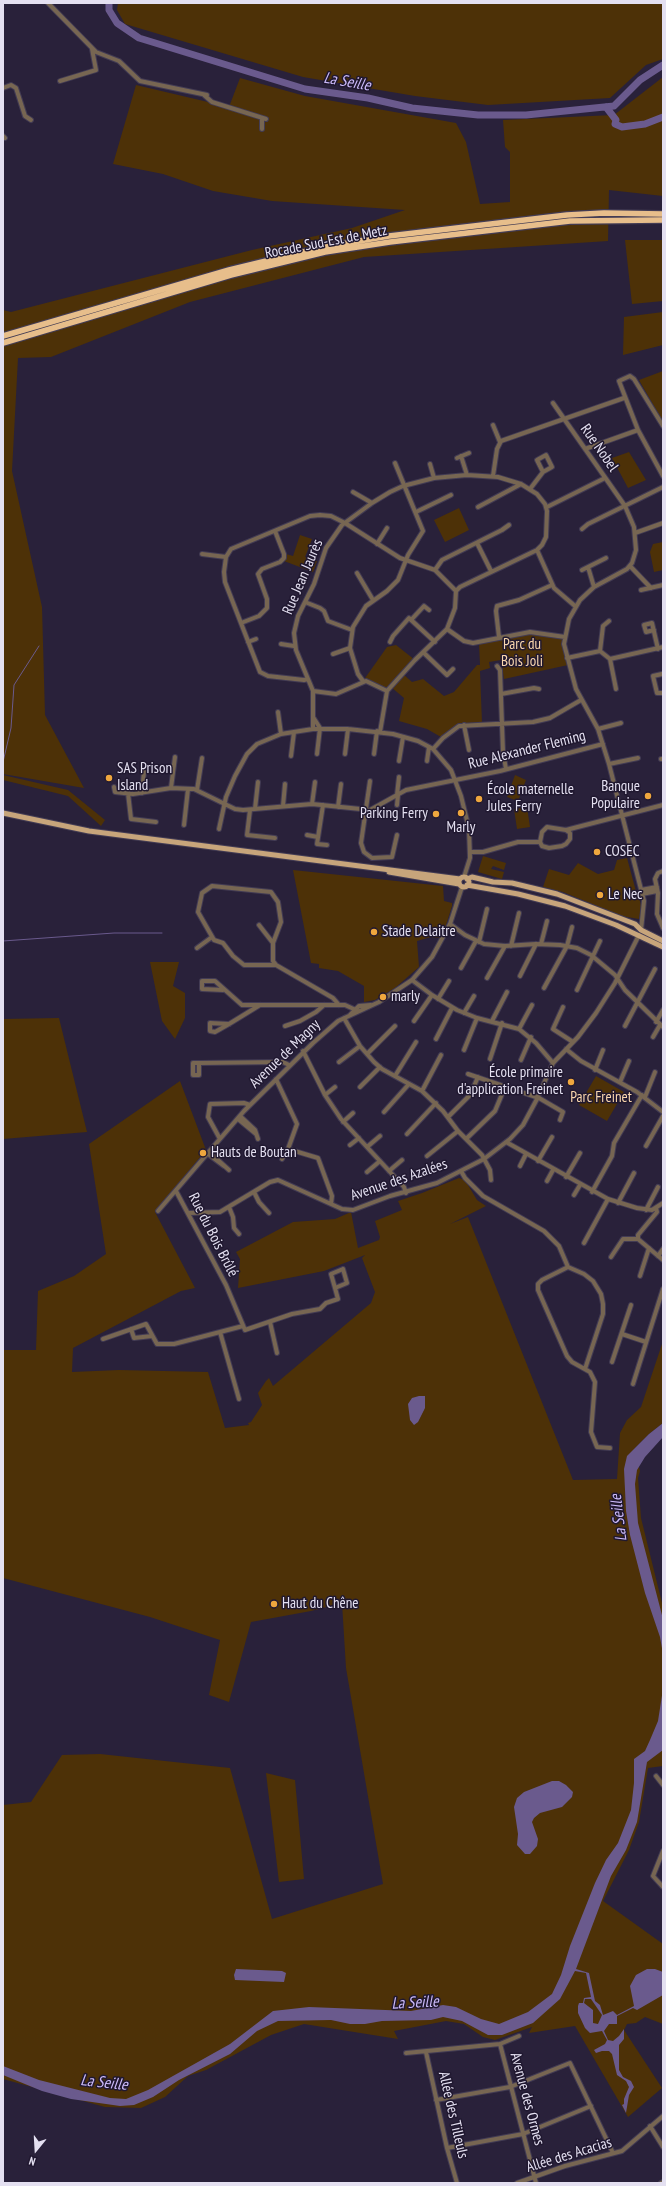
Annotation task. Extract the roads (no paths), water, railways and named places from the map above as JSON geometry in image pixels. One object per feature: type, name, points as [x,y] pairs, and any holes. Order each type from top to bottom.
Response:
[{"type":"highway","name":"Rocade Sud-Est de Metz","points":[[3,336],[229,270],[324,247],[389,236],[567,215],[663,214]]},
{"type":"highway","name":"Rocade Sud-Est de Metz","points":[[3,343],[231,275],[277,263],[338,250],[390,242],[570,221],[663,220]]},
{"type":"main road","points":[[3,813],[89,831],[365,866],[463,882],[547,901],[663,941]]},
{"type":"main road","points":[[463,882],[472,877],[493,882],[512,883],[557,894],[635,924],[640,932],[663,947]]},
{"type":"street","points":[[48,3],[92,49],[99,54],[119,61],[142,82],[205,95],[212,102],[264,118],[262,128]]},
{"type":"street","points":[[60,81],[96,70],[92,49]]},
{"type":"street","points":[[3,88],[11,85],[16,88],[25,116],[30,120]]},
{"type":"street","points":[[663,426],[638,384],[630,376],[619,381],[624,398],[638,430],[663,476]]},
{"type":"street","points":[[500,442],[624,398]]},
{"type":"street","name":"Rue Nobel","points":[[553,403],[625,506],[632,519],[636,550],[630,566]]},
{"type":"street","points":[[493,425],[500,442],[493,476]]},
{"type":"street","points":[[585,449],[638,430]]},
{"type":"street","points":[[467,475],[459,457],[469,453]]},
{"type":"street","points":[[363,681],[358,674],[350,648],[352,630],[362,611],[398,580],[406,561],[423,534],[422,527],[395,463]]},
{"type":"street","points":[[430,464],[434,478]]},
{"type":"street","points":[[530,489],[543,472]]},
{"type":"street","name":"Rue Jean Jaurès","points":[[313,729],[313,690],[294,646],[296,622],[314,584],[326,548],[345,523],[372,503],[404,486],[434,478],[467,475],[493,476],[521,484],[530,489],[540,498],[546,507]]},
{"type":"street","points":[[374,754],[387,691],[448,630],[455,608],[456,591],[460,587],[491,571],[537,550],[542,545],[546,537],[546,507],[605,478]]},
{"type":"street","points":[[478,507],[521,484]]},
{"type":"street","points":[[582,529],[663,488]]},
{"type":"street","points":[[353,492],[372,503]]},
{"type":"street","points":[[416,512],[451,495]]},
{"type":"street","points":[[308,679],[304,680],[262,673],[248,642],[224,578],[226,557],[235,547],[315,515],[331,516],[345,523],[406,561],[435,570],[456,591]]},
{"type":"street","points":[[635,533],[663,523]]},
{"type":"street","points":[[435,570],[442,560],[509,525]]},
{"type":"street","points":[[377,544],[388,528]]},
{"type":"street","points":[[241,623],[259,616],[267,608],[266,599],[258,574],[262,569],[280,562],[284,558],[284,554],[275,531]]},
{"type":"street","points":[[477,543],[491,571]]},
{"type":"street","points":[[537,550],[552,584],[560,595],[575,606],[594,587],[630,566],[650,588]]},
{"type":"street","points":[[202,554],[226,557]]},
{"type":"street","points":[[582,570],[606,558]]},
{"type":"street","points":[[588,567],[594,587]]},
{"type":"street","points":[[357,573],[373,600]]},
{"type":"street","points":[[499,637],[496,611],[497,606],[520,600],[552,584]]},
{"type":"street","points":[[640,590],[663,585]]},
{"type":"street","points":[[305,602],[324,611],[328,621],[352,630]]},
{"type":"street","points":[[411,620],[424,606],[429,610]]},
{"type":"street","name":"Avenue des Azalées","points":[[189,1213],[216,1212],[229,1207],[273,1181],[282,1181],[332,1204],[350,1210],[437,1183],[484,1159],[506,1142],[522,1125],[537,1098],[553,1063],[589,1024],[617,978],[640,932],[645,906],[603,744],[598,730],[576,689],[567,658],[565,637],[568,619],[575,606]]},
{"type":"street","points":[[390,642],[404,621],[409,618],[435,642]]},
{"type":"street","points":[[600,651],[603,626],[609,621]]},
{"type":"street","points":[[448,630],[464,641],[473,644],[499,637],[530,632],[565,637]]},
{"type":"street","points":[[654,630],[658,649]]},
{"type":"street","points":[[248,642],[256,639]]},
{"type":"street","points":[[281,644],[294,646]]},
{"type":"street","points":[[333,654],[350,648]]},
{"type":"street","points":[[610,659],[663,648]]},
{"type":"street","points":[[567,658],[600,651]]},
{"type":"street","points":[[600,651],[610,659],[616,689]]},
{"type":"street","points":[[424,653],[448,675],[453,669]]},
{"type":"street","points":[[497,666],[500,670],[501,725],[506,769]]},
{"type":"street","points":[[662,674],[653,676],[657,693],[663,693]]},
{"type":"street","points":[[313,690],[336,694],[363,681],[370,681],[387,691]]},
{"type":"street","points":[[501,694],[534,688],[539,690]]},
{"type":"street","points":[[427,761],[431,748],[456,728],[464,725],[501,725],[533,722],[550,718],[581,700]]},
{"type":"street","points":[[278,712],[281,734]]},
{"type":"street","points":[[313,717],[320,728],[317,754]]},
{"type":"street","points":[[598,730],[621,723]]},
{"type":"street","points":[[464,725],[470,750]]},
{"type":"street","points":[[219,829],[224,803],[241,765],[252,749],[267,739],[281,734],[320,728],[348,729],[378,732],[403,737],[431,748],[445,762],[456,780],[467,815],[471,852],[482,852],[518,842],[540,842]]},
{"type":"street","points":[[345,754],[348,729]]},
{"type":"street","points":[[291,756],[294,732]]},
{"type":"street","points":[[399,761],[403,737]]},
{"type":"street","name":"Rue Alexander Fleming","points":[[367,810],[374,808],[410,789],[506,769],[603,744]]},
{"type":"street","points":[[171,788],[175,757]]},
{"type":"street","points":[[197,790],[202,758]]},
{"type":"street","points":[[609,764],[638,758]]},
{"type":"street","points":[[142,793],[144,771]]},
{"type":"street","points":[[397,805],[399,777]]},
{"type":"street","points":[[370,781],[361,843],[367,855],[372,858],[392,857],[397,836]]},
{"type":"street","points":[[255,809],[258,782]]},
{"type":"street","points":[[312,804],[315,782]]},
{"type":"street","points":[[283,806],[285,784]]},
{"type":"street","points":[[338,807],[341,784]]},
{"type":"street","points":[[114,787],[115,792],[128,793],[142,793],[171,788],[197,790],[235,809],[250,810],[312,804],[367,810]]},
{"type":"street","points":[[184,825],[188,789]]},
{"type":"street","points":[[128,793],[131,819],[156,822]]},
{"type":"street","points":[[323,805],[317,844],[327,845]]},
{"type":"street","points":[[566,830],[570,833],[570,839],[566,844],[549,848],[542,846],[540,842],[540,835],[545,828],[549,827],[566,830],[663,805]]},
{"type":"street","points":[[250,810],[247,835],[276,838]]},
{"type":"street","points":[[306,835],[318,837]]},
{"type":"street","name":"Avenue de Magny","points":[[158,1211],[239,1117],[303,1052],[338,1021],[357,1010],[376,1004],[412,980],[432,957],[450,924],[471,852]]},
{"type":"street","points":[[663,871],[656,877],[657,914],[663,928]]},
{"type":"street","points":[[276,965],[274,961],[273,943],[281,922],[277,900],[271,892],[267,890],[212,886],[202,893],[198,912],[212,937],[216,941],[223,944],[233,956],[244,965],[276,965],[333,998],[339,1005]]},
{"type":"street","points":[[642,892],[657,889]]},
{"type":"street","points":[[461,968],[478,942],[487,909]]},
{"type":"street","points":[[511,946],[519,913]]},
{"type":"street","points":[[520,976],[538,944],[547,921]]},
{"type":"street","points":[[450,924],[478,942],[505,946],[538,944],[566,946],[595,956],[659,1024]]},
{"type":"street","points":[[259,925],[273,943]]},
{"type":"street","points":[[544,988],[566,946],[572,928]]},
{"type":"street","points":[[196,948],[212,937]]},
{"type":"street","points":[[577,990],[595,956],[600,941]]},
{"type":"street","points":[[487,978],[505,946]]},
{"type":"street","points":[[625,1026],[655,969]]},
{"type":"street","points":[[412,980],[452,1008],[477,1018],[502,1023],[519,1029],[531,1038],[553,1063]]},
{"type":"street","points":[[223,990],[202,989],[202,981],[214,981],[239,1004],[339,1005],[357,1010]]},
{"type":"street","points":[[438,999],[449,981]]},
{"type":"street","points":[[492,1021],[507,992]]},
{"type":"street","points":[[414,1021],[432,995]]},
{"type":"street","points":[[464,1013],[474,996]]},
{"type":"street","points":[[229,1024],[260,1005]]},
{"type":"street","points":[[285,1026],[300,1021],[316,1012],[324,1005]]},
{"type":"street","points":[[519,1029],[532,1005]]},
{"type":"street","points":[[562,1007],[552,1029],[573,1042]]},
{"type":"street","points":[[436,1039],[452,1008]]},
{"type":"street","points":[[653,1037],[663,1010]]},
{"type":"street","points":[[344,1018],[360,1046],[380,1067],[422,1091],[436,1103],[458,1131],[484,1159],[490,1170],[491,1180]]},
{"type":"street","points":[[464,1050],[477,1018]]},
{"type":"street","points":[[490,1059],[502,1023]]},
{"type":"street","points":[[367,1054],[395,1026]]},
{"type":"street","points":[[521,1060],[531,1038]]},
{"type":"street","points":[[395,1076],[416,1042]]},
{"type":"street","points":[[339,1062],[360,1046]]},
{"type":"street","points":[[566,1049],[595,1070],[620,1082],[643,1096],[663,1112]]},
{"type":"street","points":[[595,1070],[603,1050]]},
{"type":"street","points":[[303,1052],[325,1096],[343,1122],[404,1187],[406,1192]]},
{"type":"street","points":[[422,1091],[441,1055]]},
{"type":"street","points":[[620,1082],[629,1061]]},
{"type":"street","points":[[199,1063],[284,1062],[289,1065]]},
{"type":"street","points":[[360,1087],[380,1067]]},
{"type":"street","points":[[592,1192],[612,1156],[614,1143],[656,1072]]},
{"type":"street","points":[[468,1074],[537,1098],[563,1112],[560,1120]]},
{"type":"street","points":[[448,1117],[470,1095],[478,1078]]},
{"type":"street","points":[[276,1079],[297,1124],[288,1149],[282,1159]]},
{"type":"street","points":[[384,1112],[409,1084]]},
{"type":"street","points":[[325,1096],[335,1087]]},
{"type":"street","points":[[466,1139],[495,1111],[505,1087]]},
{"type":"street","points":[[220,1139],[208,1117],[210,1104],[244,1103],[250,1106]]},
{"type":"street","points":[[407,1134],[436,1103]]},
{"type":"street","points":[[343,1122],[353,1113]]},
{"type":"street","points":[[646,1146],[663,1116]]},
{"type":"street","points":[[239,1117],[256,1134],[258,1139]]},
{"type":"street","points":[[427,1156],[458,1131]]},
{"type":"street","points":[[367,1147],[380,1136]]},
{"type":"street","points":[[538,1161],[552,1137]]},
{"type":"street","points":[[350,1145],[359,1138]]},
{"type":"street","points":[[506,1142],[592,1192],[618,1203],[646,1210],[652,1210],[663,1203]]},
{"type":"street","points":[[288,1149],[318,1158],[332,1196],[332,1204]]},
{"type":"street","points":[[209,1153],[228,1170]]},
{"type":"street","points":[[566,1177],[580,1153]]},
{"type":"street","points":[[520,1166],[526,1154]]},
{"type":"street","points":[[389,1171],[402,1160]]},
{"type":"street","points":[[367,1172],[380,1162]]},
{"type":"street","points":[[547,1181],[553,1170]]},
{"type":"street","points":[[461,1171],[465,1178],[483,1196],[549,1234],[560,1246],[568,1267],[584,1274],[599,1290],[603,1304],[602,1314],[585,1369]]},
{"type":"street","points":[[618,1203],[634,1173]]},
{"type":"street","points":[[574,1195],[580,1185]]},
{"type":"street","points":[[646,1210],[658,1186]]},
{"type":"street","name":"Rue du Bois Brûlé","points":[[176,1191],[189,1213],[228,1290],[243,1326]]},
{"type":"street","points":[[254,1192],[259,1202],[270,1213]]},
{"type":"street","points":[[584,1243],[608,1199]]},
{"type":"street","points":[[229,1207],[233,1217],[234,1227],[239,1234]]},
{"type":"street","points":[[638,1239],[638,1236],[657,1212],[656,1208]]},
{"type":"street","points":[[611,1257],[621,1240],[638,1239],[663,1260]]},
{"type":"street","points":[[640,1276],[649,1248]]},
{"type":"street","points":[[658,1256],[663,1249]]},
{"type":"street","points":[[568,1267],[542,1280],[538,1284],[538,1290],[566,1356],[572,1362],[585,1369],[592,1375],[596,1386],[591,1428],[598,1447],[610,1448]]},
{"type":"street","points":[[103,1340],[146,1324],[157,1344],[174,1344],[243,1326],[245,1330],[292,1314],[320,1308],[326,1303],[338,1299],[335,1288],[332,1274],[343,1269],[347,1283],[335,1288]]},
{"type":"street","points":[[632,1384],[663,1289]]},
{"type":"street","points":[[612,1362],[631,1305]]},
{"type":"street","points":[[270,1322],[277,1353]]},
{"type":"street","points":[[131,1329],[134,1338],[152,1336]]},
{"type":"street","points":[[220,1332],[239,1399]]},
{"type":"street","points":[[622,1334],[646,1342]]},
{"type":"street","points":[[656,1776],[663,1785]]},
{"type":"street","points":[[663,1852],[653,1876],[663,1887]]},
{"type":"street","points":[[406,2053],[500,2044],[519,2036]]},
{"type":"street","name":"Avenue des Ormes","points":[[500,2044],[536,2177],[536,2183]]},
{"type":"street","name":"Allée des Tilleuls","points":[[426,2052],[446,2148],[457,2183]]},
{"type":"street","points":[[436,2100],[511,2086],[570,2063],[613,2153]]},
{"type":"street","points":[[446,2148],[524,2133],[591,2106]]},
{"type":"street","name":"Allée des Acacias","points":[[517,2183],[622,2151],[663,2116]]},
{"type":"street","points":[[650,2126],[663,2146]]},
{"type":"waterway","name":"La Seille","points":[[109,3],[109,10],[117,23],[139,38],[305,89],[368,98],[412,108],[478,115],[526,115],[614,106],[640,80],[663,65]]},
{"type":"waterway","name":"La Seille","points":[[606,107],[616,120],[615,124],[622,127],[645,124],[663,117]]},
{"type":"waterway","points":[[3,762],[11,728],[14,685],[39,646]]},
{"type":"waterway","points":[[3,941],[114,933],[162,933]]},
{"type":"place","name":"SAS Prison Island","points":[[109,778]]},
{"type":"place","name":"Banque Populaire","points":[[648,796]]},
{"type":"place","name":"École maternelle Jules Ferry","points":[[479,799]]},
{"type":"place","name":"Marly","points":[[461,813]]},
{"type":"place","name":"Parking Ferry","points":[[436,814]]},
{"type":"place","name":"COSEC","points":[[597,852]]},
{"type":"place","name":"Le Nec","points":[[600,895]]},
{"type":"place","name":"Stade Delaitre","points":[[374,932]]},
{"type":"place","name":"marly","points":[[383,997]]},
{"type":"place","name":"École primaire d'application Freinet","points":[[571,1082]]},
{"type":"place","name":"Hauts de Boutan","points":[[203,1153]]},
{"type":"place","name":"Haut du Chêne","points":[[274,1604]]},
{"type":"park label","name":"Parc du Bois Joli","points":[[522,654]]},
{"type":"park label","name":"Parc Freinet","points":[[601,1098]]}]
